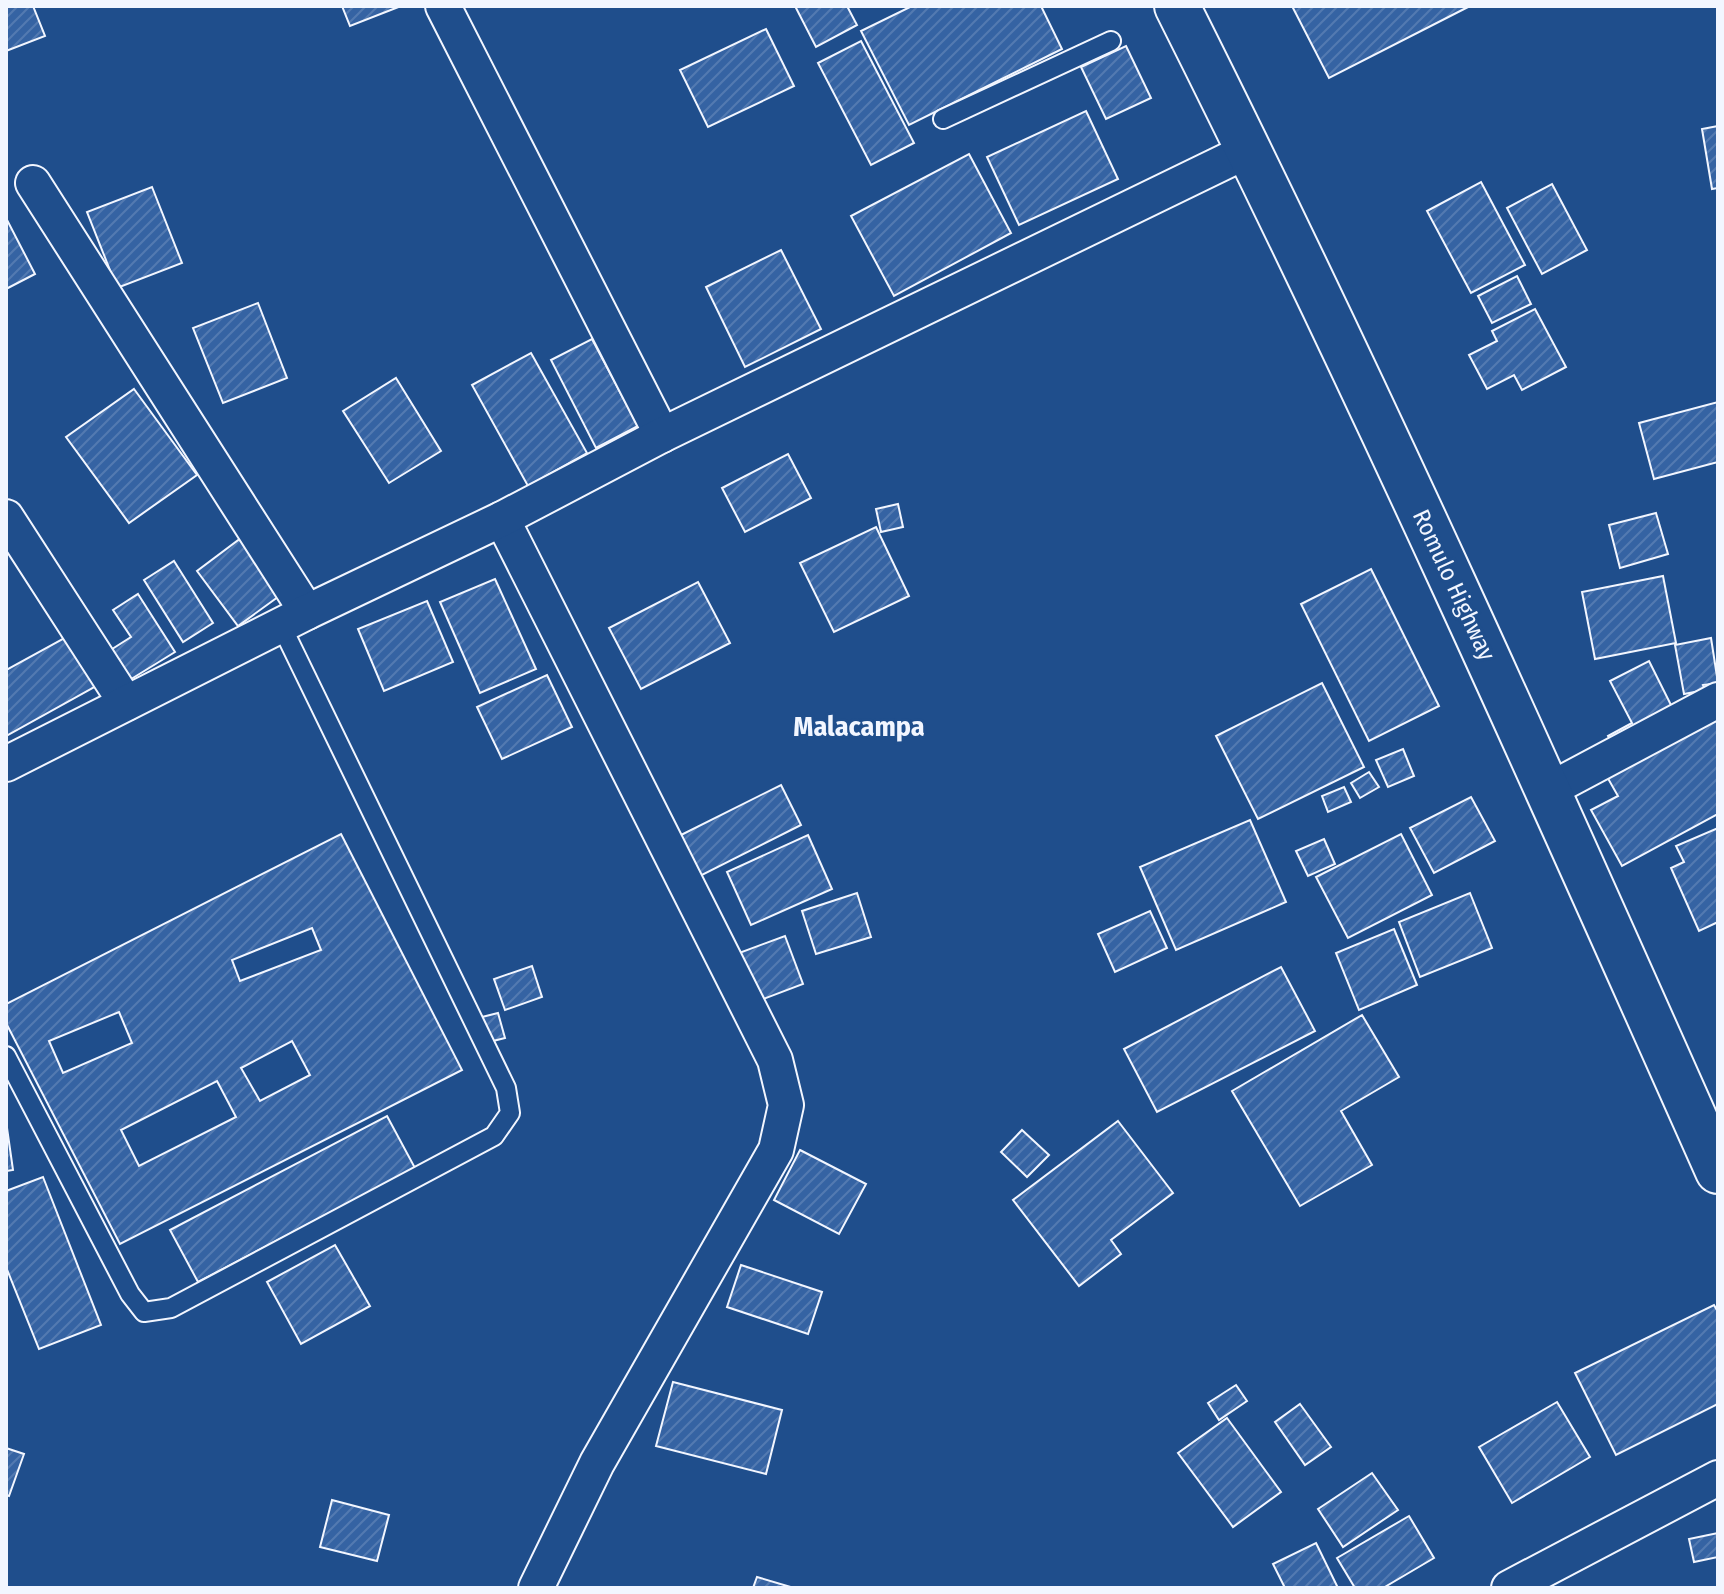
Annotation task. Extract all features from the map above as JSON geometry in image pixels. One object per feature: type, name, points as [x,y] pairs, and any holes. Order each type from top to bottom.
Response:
[{"type":"highway","name":"Romulo Highway","points":[[1177,6],[1249,150],[1549,790],[1718,1171]]},
{"type":"street","points":[[443,6],[662,435]]},
{"type":"street","points":[[6,764],[294,618],[502,519],[662,435],[1249,150]]},
{"type":"street","points":[[33,183],[294,618]]},
{"type":"street","points":[[6,517],[126,703]]},
{"type":"street","points":[[502,519],[775,1060],[786,1105],[776,1150],[597,1463],[536,1588]]},
{"type":"street","points":[[1549,790],[1718,700]]},
{"type":"street","points":[[1509,1588],[1718,1478]]},
{"type":"lane","points":[[943,119],[1111,41]]},
{"type":"lane","points":[[6,1056],[130,1294],[144,1312],[171,1308],[494,1136],[510,1113],[506,1088],[294,618]]},
{"type":"building","points":[[6,6],[33,6],[45,36],[6,51]]},
{"type":"building","points":[[342,6],[401,6],[350,26]]},
{"type":"building","points":[[795,6],[847,6],[857,25],[816,47]]},
{"type":"building","points":[[912,6],[1041,6],[1062,49],[909,125],[861,31]]},
{"type":"building","points":[[1292,6],[1470,6],[1329,78]]},
{"type":"building","points":[[766,29],[794,86],[708,127],[680,70]]},
{"type":"building","points":[[861,41],[914,143],[871,165],[818,63]]},
{"type":"building","points":[[1126,46],[1151,98],[1106,119],[1081,67]]},
{"type":"building","points":[[1086,111],[1118,179],[1019,225],[987,157]]},
{"type":"building","points":[[1718,126],[1718,188],[1712,189],[1702,129]]},
{"type":"building","points":[[969,154],[1011,233],[894,296],[851,216]]},
{"type":"building","points":[[1481,182],[1525,265],[1471,293],[1427,211]]},
{"type":"building","points":[[1552,184],[1587,250],[1542,274],[1507,208]]},
{"type":"building","points":[[152,187],[182,263],[117,288],[87,212]]},
{"type":"building","points":[[6,218],[35,274],[6,289]]},
{"type":"building","points":[[781,250],[821,329],[745,367],[706,287]]},
{"type":"building","points":[[1517,276],[1531,304],[1492,323],[1478,296]]},
{"type":"building","points":[[258,303],[287,378],[223,403],[193,328]]},
{"type":"building","points":[[1535,309],[1566,367],[1522,390],[1514,375],[1487,389],[1469,355],[1497,341],[1492,331]]},
{"type":"building","points":[[592,339],[638,426],[596,448],[551,360]]},
{"type":"building","points":[[531,353],[587,453],[528,486],[472,385]]},
{"type":"building","points":[[396,378],[441,451],[389,483],[343,411]]},
{"type":"building","points":[[134,389],[197,475],[129,523],[66,437]]},
{"type":"building","points":[[1718,402],[1718,462],[1654,479],[1639,423]]},
{"type":"building","points":[[788,454],[811,498],[745,532],[722,488]]},
{"type":"building","points":[[898,504],[903,527],[881,532],[876,509]]},
{"type":"building","points":[[1656,513],[1668,554],[1620,568],[1609,525]]},
{"type":"building","points":[[876,527],[909,596],[834,632],[800,563]]},
{"type":"building","points":[[241,538],[282,594],[238,626],[197,571]]},
{"type":"building","points":[[174,561],[213,623],[183,642],[144,580]]},
{"type":"building","points":[[1371,569],[1439,706],[1369,741],[1301,604]]},
{"type":"building","points":[[1663,576],[1676,643],[1595,659],[1582,592]]},
{"type":"building","points":[[495,579],[536,669],[480,693],[440,602]]},
{"type":"building","points":[[698,582],[730,643],[641,689],[609,628]]},
{"type":"building","points":[[138,594],[175,652],[128,681],[109,651],[131,637],[113,610]]},
{"type":"building","points":[[427,601],[453,662],[384,691],[358,629]]},
{"type":"building","points":[[68,636],[96,686],[6,736],[6,670]]},
{"type":"building","points":[[1711,638],[1718,683],[1703,685],[1705,690],[1684,694],[1675,645]]},
{"type":"building","points":[[1649,661],[1676,715],[1614,747],[1608,736],[1632,723],[1610,681]]},
{"type":"building","points":[[547,675],[572,727],[502,759],[477,707]]},
{"type":"building","points":[[1322,683],[1364,767],[1258,819],[1216,736]]},
{"type":"building","points":[[1718,715],[1718,814],[1622,866],[1591,810],[1618,796],[1606,775]]},
{"type":"building","points":[[1403,749],[1414,776],[1388,787],[1376,760]]},
{"type":"building","points":[[1369,772],[1379,787],[1360,798],[1351,783]]},
{"type":"building","points":[[781,785],[801,825],[696,878],[675,838]]},
{"type":"building","points":[[1344,787],[1351,802],[1328,812],[1322,796]]},
{"type":"building","points":[[1471,797],[1495,841],[1434,873],[1410,828]]},
{"type":"building","points":[[1250,820],[1286,902],[1176,950],[1140,867]]},
{"type":"building","points":[[1718,828],[1718,922],[1699,931],[1671,868],[1684,862],[1676,846]]},
{"type":"building","points":[[341,834],[462,1070],[120,1244],[6,1023],[6,1004]],"holes":[[[312,928],[321,950],[240,981],[232,960]],[[119,1012],[132,1043],[63,1073],[49,1041]],[[292,1041],[310,1075],[260,1101],[241,1068]],[[217,1081],[236,1117],[139,1166],[121,1130]]]},
{"type":"building","points":[[1401,834],[1432,895],[1348,938],[1316,877]]},
{"type":"building","points":[[808,835],[832,889],[751,925],[727,872]]},
{"type":"building","points":[[1324,839],[1335,864],[1308,876],[1296,851]]},
{"type":"building","points":[[857,893],[871,937],[816,954],[802,911]]},
{"type":"building","points":[[1470,893],[1492,948],[1420,977],[1399,922]]},
{"type":"building","points":[[1150,911],[1167,948],[1115,972],[1098,934]]},
{"type":"building","points":[[1394,929],[1417,985],[1359,1010],[1336,953]]},
{"type":"building","points":[[785,936],[803,984],[758,1001],[739,953]]},
{"type":"building","points":[[532,966],[542,997],[505,1010],[494,979]]},
{"type":"building","points":[[1281,967],[1315,1031],[1157,1112],[1124,1049]]},
{"type":"building","points":[[498,1013],[505,1038],[489,1042],[482,1017]]},
{"type":"building","points":[[1362,1015],[1399,1077],[1341,1111],[1372,1165],[1300,1206],[1232,1091]]},
{"type":"building","points":[[387,1116],[415,1168],[198,1282],[170,1230]]},
{"type":"building","points":[[6,1121],[13,1170],[6,1171]]},
{"type":"building","points":[[1118,1121],[1173,1193],[1111,1240],[1121,1254],[1079,1286],[1013,1200]]},
{"type":"building","points":[[1022,1130],[1049,1155],[1027,1177],[1001,1152]]},
{"type":"building","points":[[800,1150],[866,1184],[839,1234],[774,1200]]},
{"type":"building","points":[[43,1177],[101,1325],[39,1349],[6,1267],[6,1191]]},
{"type":"building","points":[[335,1245],[370,1306],[301,1344],[267,1282]]},
{"type":"building","points":[[741,1265],[822,1292],[808,1334],[727,1307]]},
{"type":"building","points":[[1714,1305],[1718,1312],[1718,1404],[1616,1455],[1575,1373]]},
{"type":"building","points":[[673,1382],[782,1410],[766,1474],[656,1446]]},
{"type":"building","points":[[1236,1385],[1247,1401],[1219,1420],[1208,1403]]},
{"type":"building","points":[[1557,1402],[1590,1457],[1512,1503],[1479,1447]]},
{"type":"building","points":[[1300,1404],[1331,1447],[1305,1465],[1275,1422]]},
{"type":"building","points":[[1227,1418],[1281,1492],[1233,1527],[1178,1453]]},
{"type":"building","points":[[6,1448],[24,1454],[9,1496],[6,1495]]},
{"type":"building","points":[[1372,1473],[1398,1510],[1343,1547],[1318,1509]]},
{"type":"building","points":[[332,1500],[389,1515],[377,1561],[320,1547]]},
{"type":"building","points":[[1409,1516],[1434,1558],[1383,1588],[1355,1588],[1337,1558]]},
{"type":"building","points":[[1718,1533],[1718,1557],[1694,1562],[1689,1539]]},
{"type":"building","points":[[1316,1543],[1338,1588],[1285,1588],[1273,1564]]},
{"type":"building","points":[[757,1577],[794,1588],[753,1588]]},
{"type":"district","name":"Malacampa","points":[[859,726]]}]
